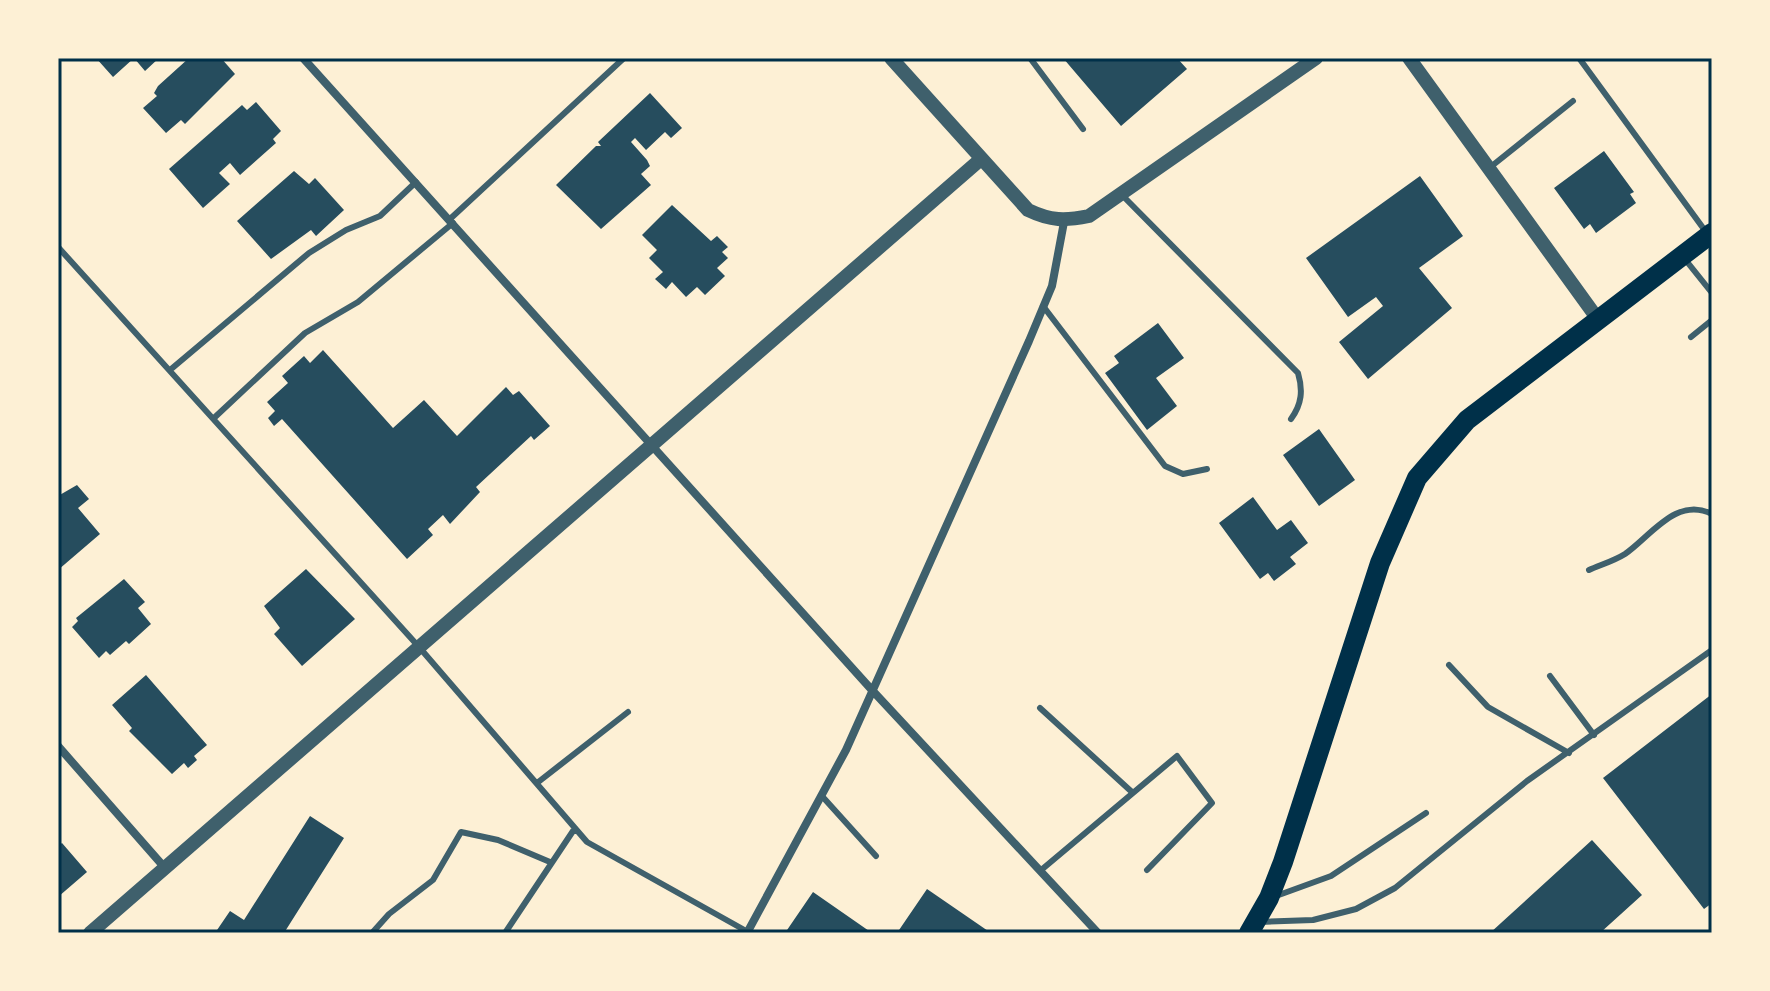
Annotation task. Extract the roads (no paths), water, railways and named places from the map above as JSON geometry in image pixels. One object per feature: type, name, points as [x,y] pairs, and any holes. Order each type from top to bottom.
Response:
[{"type":"main road","points":[[1253,927],[1269,898],[1380,563],[1417,478],[1467,420],[1710,234]]},
{"type":"street","points":[[303,58],[871,689],[1098,933]]},
{"type":"street","points":[[891,58],[1028,210],[1045,219],[1064,222],[1089,216],[1316,58]]},
{"type":"street","points":[[1409,58],[1597,318]]},
{"type":"street","points":[[90,933],[981,159]]},
{"type":"street","points":[[747,933],[846,750],[1052,286],[1064,222]]},
{"type":"street","points":[[58,746],[165,868]]},
{"type":"lane","points":[[214,418],[305,333],[358,302],[452,221],[624,58]]},
{"type":"lane","points":[[1030,58],[1083,129]]},
{"type":"lane","points":[[1579,58],[1710,234]]},
{"type":"lane","points":[[1488,169],[1573,101]]},
{"type":"lane","points":[[170,370],[309,253],[346,230],[380,216],[416,182]]},
{"type":"lane","points":[[1121,194],[1298,373],[1302,389],[1298,409],[1291,419]]},
{"type":"lane","points":[[58,247],[419,647],[587,842],[747,933]]},
{"type":"lane","points":[[1681,256],[1712,293]]},
{"type":"lane","points":[[1043,306],[1165,466],[1183,474],[1207,469]]},
{"type":"lane","points":[[1691,337],[1712,320]]},
{"type":"lane","points":[[1589,570],[1624,555],[1679,511],[1703,509],[1712,514]]},
{"type":"lane","points":[[1253,927],[1313,920],[1356,909],[1395,888],[1527,781],[1712,650]]},
{"type":"lane","points":[[1449,665],[1488,707],[1569,753]]},
{"type":"lane","points":[[1550,676],[1594,735]]},
{"type":"lane","points":[[1040,708],[1133,793]]},
{"type":"lane","points":[[537,783],[628,712]]},
{"type":"lane","points":[[1040,871],[1177,756],[1212,803],[1147,870]]},
{"type":"lane","points":[[821,795],[876,856]]},
{"type":"lane","points":[[1269,898],[1331,876],[1426,813]]},
{"type":"lane","points":[[505,933],[575,828]]},
{"type":"lane","points":[[372,933],[389,914],[433,880],[461,832],[498,840],[550,862]]}]
